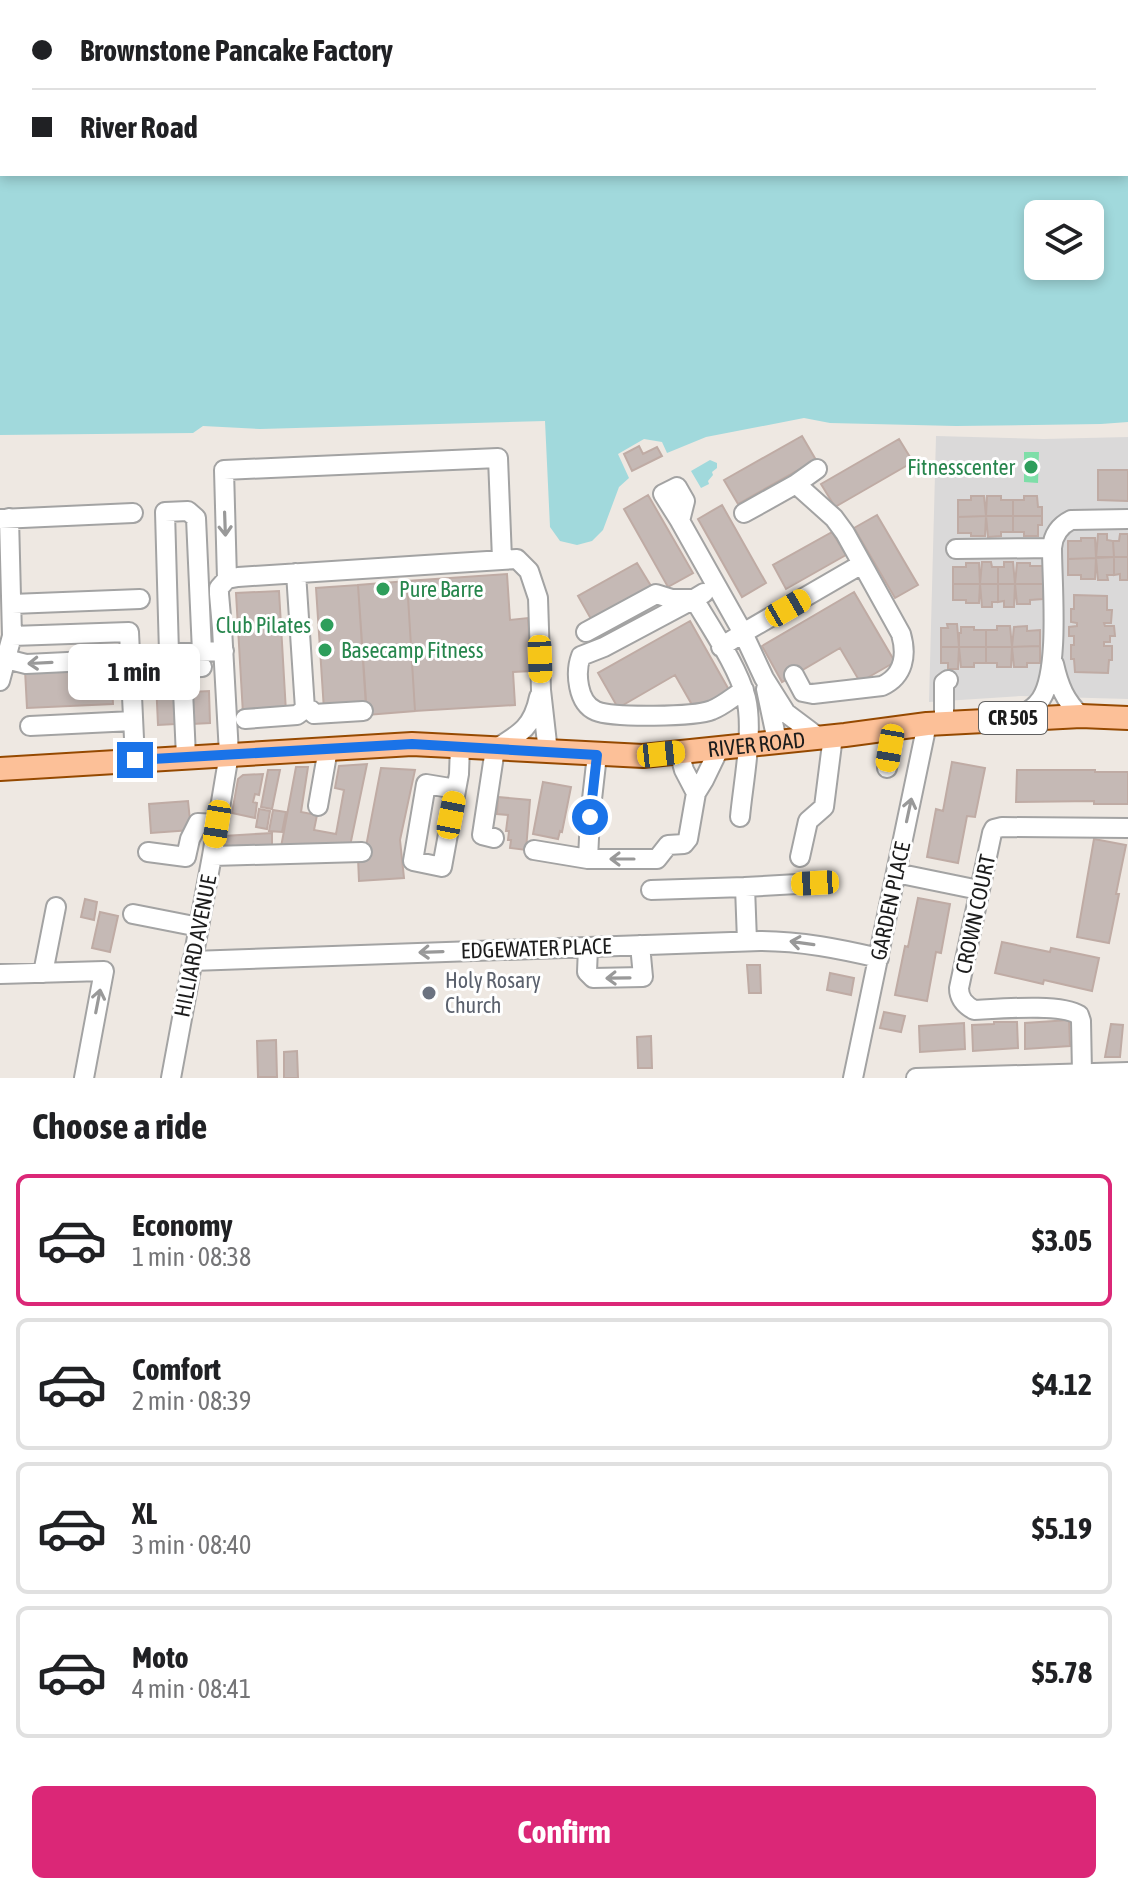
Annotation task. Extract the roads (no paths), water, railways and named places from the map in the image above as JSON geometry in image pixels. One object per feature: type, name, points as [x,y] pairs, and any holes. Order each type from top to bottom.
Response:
[{"type":"main road","name":"RIVER ROAD","points":[[0,769],[412,744],[643,756],[935,723],[1081,716],[1128,718]]},
{"type":"street","name":"HILLIARD AVENUE","points":[[171,1078],[229,754],[219,594],[219,588],[227,579],[224,470],[498,458],[509,559]]},
{"type":"street","points":[[744,513],[817,469]]},
{"type":"street","points":[[794,675],[803,692],[813,694],[882,686],[898,676],[904,652],[901,634],[845,533],[834,518],[796,484]]},
{"type":"street","points":[[188,511],[196,518],[202,660],[169,653],[165,512],[188,511]]},
{"type":"street","points":[[0,681],[12,604],[4,519],[133,513]]},
{"type":"street","points":[[1081,716],[1070,706],[1062,692],[1053,658],[1053,540],[1063,524],[1071,520],[1128,519]]},
{"type":"street","points":[[680,521],[786,713],[826,736],[824,807],[808,821],[800,857]]},
{"type":"street","points":[[956,549],[1052,548]]},
{"type":"street","points":[[227,579],[509,559],[529,571],[538,598],[541,690],[548,752]]},
{"type":"street","points":[[721,647],[862,564]]},
{"type":"street","points":[[296,573],[305,709]]},
{"type":"street","points":[[717,585],[604,647],[581,656],[578,663],[580,693],[597,712],[691,715],[714,710],[744,690]]},
{"type":"street","points":[[586,632],[656,594],[672,599],[694,599]]},
{"type":"street","points":[[12,604],[140,599]]},
{"type":"street","points":[[694,599],[744,690],[749,712],[740,817]]},
{"type":"street","points":[[7,648],[129,632],[135,760]]},
{"type":"street","points":[[7,648],[26,664],[130,659]]},
{"type":"street","points":[[186,757],[182,668],[224,651]]},
{"type":"street","points":[[1017,718],[1031,710],[1043,696],[1053,658]]},
{"type":"street","points":[[764,678],[777,741]]},
{"type":"street","name":"GARDEN PLACE","points":[[853,1078],[896,873],[944,683],[948,680]]},
{"type":"street","points":[[494,838],[482,835],[495,749],[521,733],[530,723],[541,690]]},
{"type":"street","points":[[245,719],[297,715],[305,709],[314,714],[363,711]]},
{"type":"street","points":[[30,726],[133,721]]},
{"type":"street","points":[[887,768],[894,728]]},
{"type":"street","points":[[456,789],[460,746]]},
{"type":"street","points":[[318,806],[328,749]]},
{"type":"street","points":[[534,850],[588,859],[657,859],[668,845],[684,844],[688,839],[696,793],[719,749]]},
{"type":"street","points":[[679,752],[696,793]]},
{"type":"street","points":[[588,859],[597,755]]},
{"type":"street","points":[[148,852],[186,857],[198,823],[217,824]]},
{"type":"street","name":"CROWN COURT","points":[[1089,1075],[1079,1015],[1052,1008],[974,1010],[961,999],[959,988],[994,829],[1128,828]]},
{"type":"street","points":[[212,856],[362,852]]},
{"type":"street","points":[[896,873],[979,890]]},
{"type":"street","points":[[651,890],[815,883]]},
{"type":"street","points":[[745,887],[747,941]]},
{"type":"street","points":[[43,973],[56,907]]},
{"type":"street","points":[[133,914],[199,927]]},
{"type":"street","name":"EDGEWATER PLACE","points":[[192,961],[747,941],[783,941],[879,958]]},
{"type":"street","points":[[588,947],[587,972],[593,978],[643,977],[640,945]]},
{"type":"street","points":[[0,974],[104,971],[84,1078]]},
{"type":"street","points":[[916,1078],[1128,1072]]},
{"type":"water","points":[[0,176],[1128,176],[1128,422],[956,426],[830,423],[804,418],[706,437],[667,453],[662,442],[644,439],[618,454],[629,478],[619,487],[603,530],[592,541],[577,545],[560,541],[550,527],[545,421],[260,429],[203,426],[193,433],[0,435]]},
{"type":"water","points":[[710,460],[717,463],[717,468],[712,472],[709,484],[701,488],[691,471]]},
{"type":"place","name":"Fitnesscenter","points":[[1031,467]]},
{"type":"place","name":"Pure Barre","points":[[383,589]]},
{"type":"place","name":"Club Pilates","points":[[327,625]]},
{"type":"place","name":"Basecamp Fitness","points":[[325,650]]},
{"type":"place","name":"Holy Rosary Church","points":[[429,993]]}]
